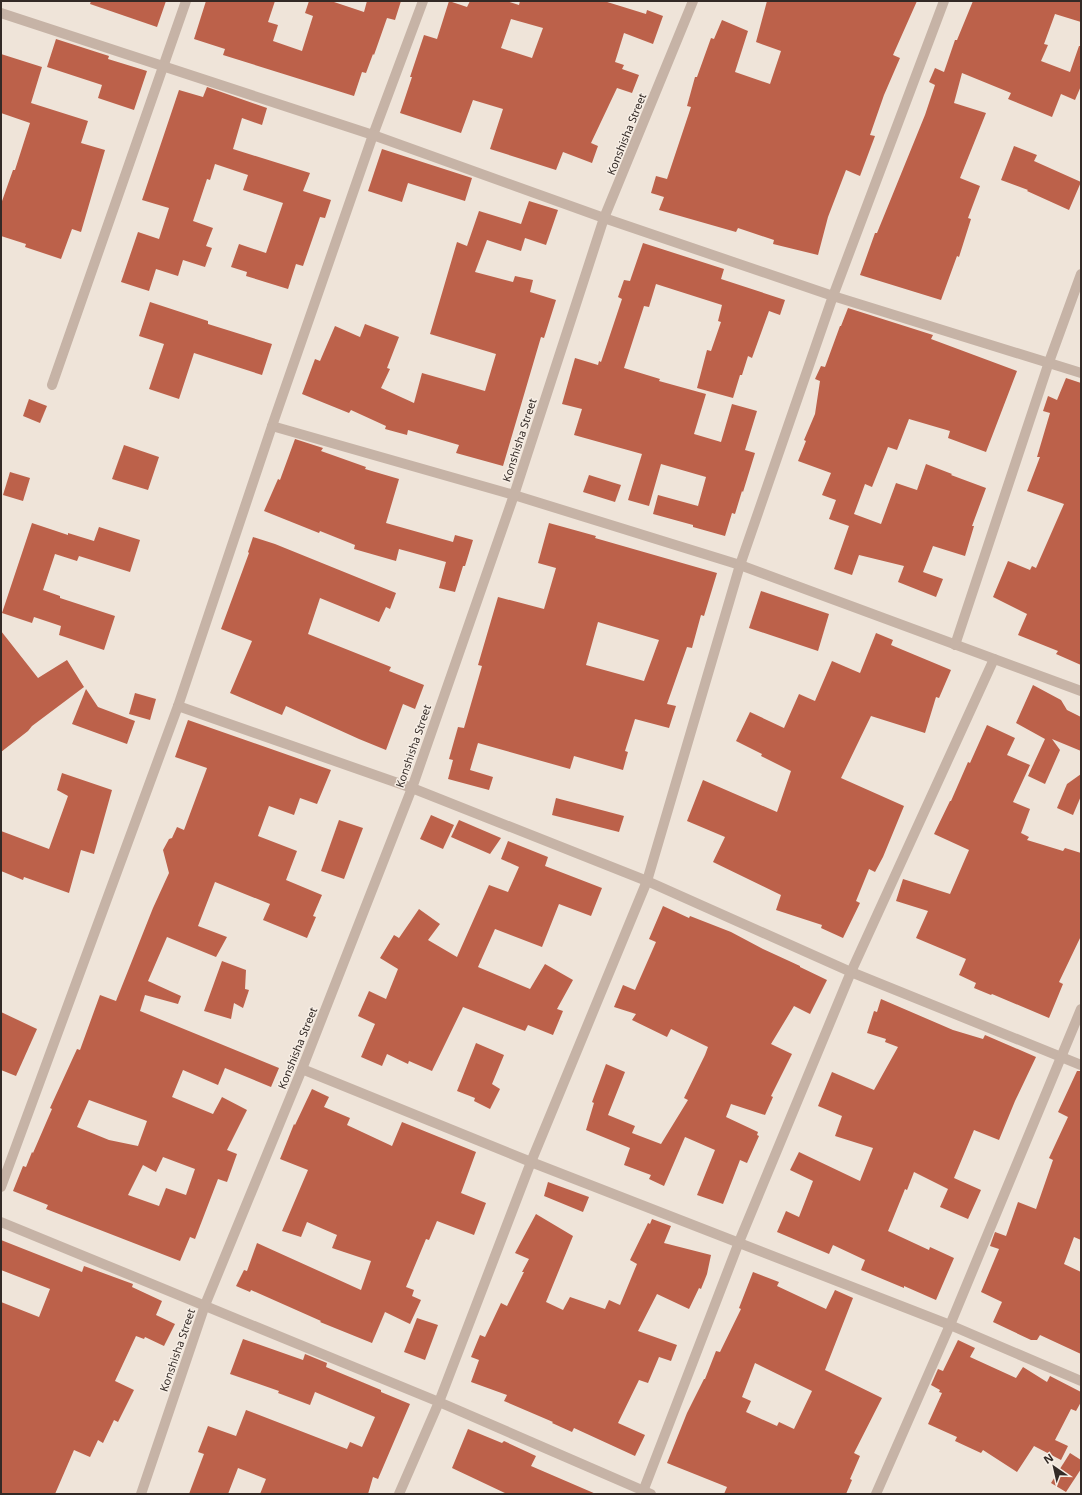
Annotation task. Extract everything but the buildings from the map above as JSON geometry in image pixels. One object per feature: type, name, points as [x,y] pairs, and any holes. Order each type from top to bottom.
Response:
[{"type":"street","points":[[52,386],[186,1]]},
{"type":"street","points":[[1,1186],[178,706],[272,426],[373,135],[422,1]]},
{"type":"street","name":"Konshisha Street","points":[[141,1494],[205,1305],[302,1069],[412,788],[514,495],[604,218],[693,1]]},
{"type":"street","points":[[399,1494],[439,1402],[532,1162],[647,881],[740,565],[833,296],[944,1]]},
{"type":"street","points":[[1,13],[373,135],[604,218],[833,296],[1081,373]]},
{"type":"street","points":[[956,645],[1049,362],[1081,274]]},
{"type":"street","points":[[272,426],[514,495],[740,565],[1081,691]]},
{"type":"street","points":[[1,1222],[439,1402],[646,1493],[739,1242],[850,972],[994,659]]},
{"type":"street","points":[[178,706],[412,788],[647,881],[850,972],[1081,1065]]},
{"type":"street","points":[[876,1494],[950,1325],[1081,1009]]},
{"type":"street","points":[[302,1069],[532,1162],[950,1325],[1081,1382]]}]
